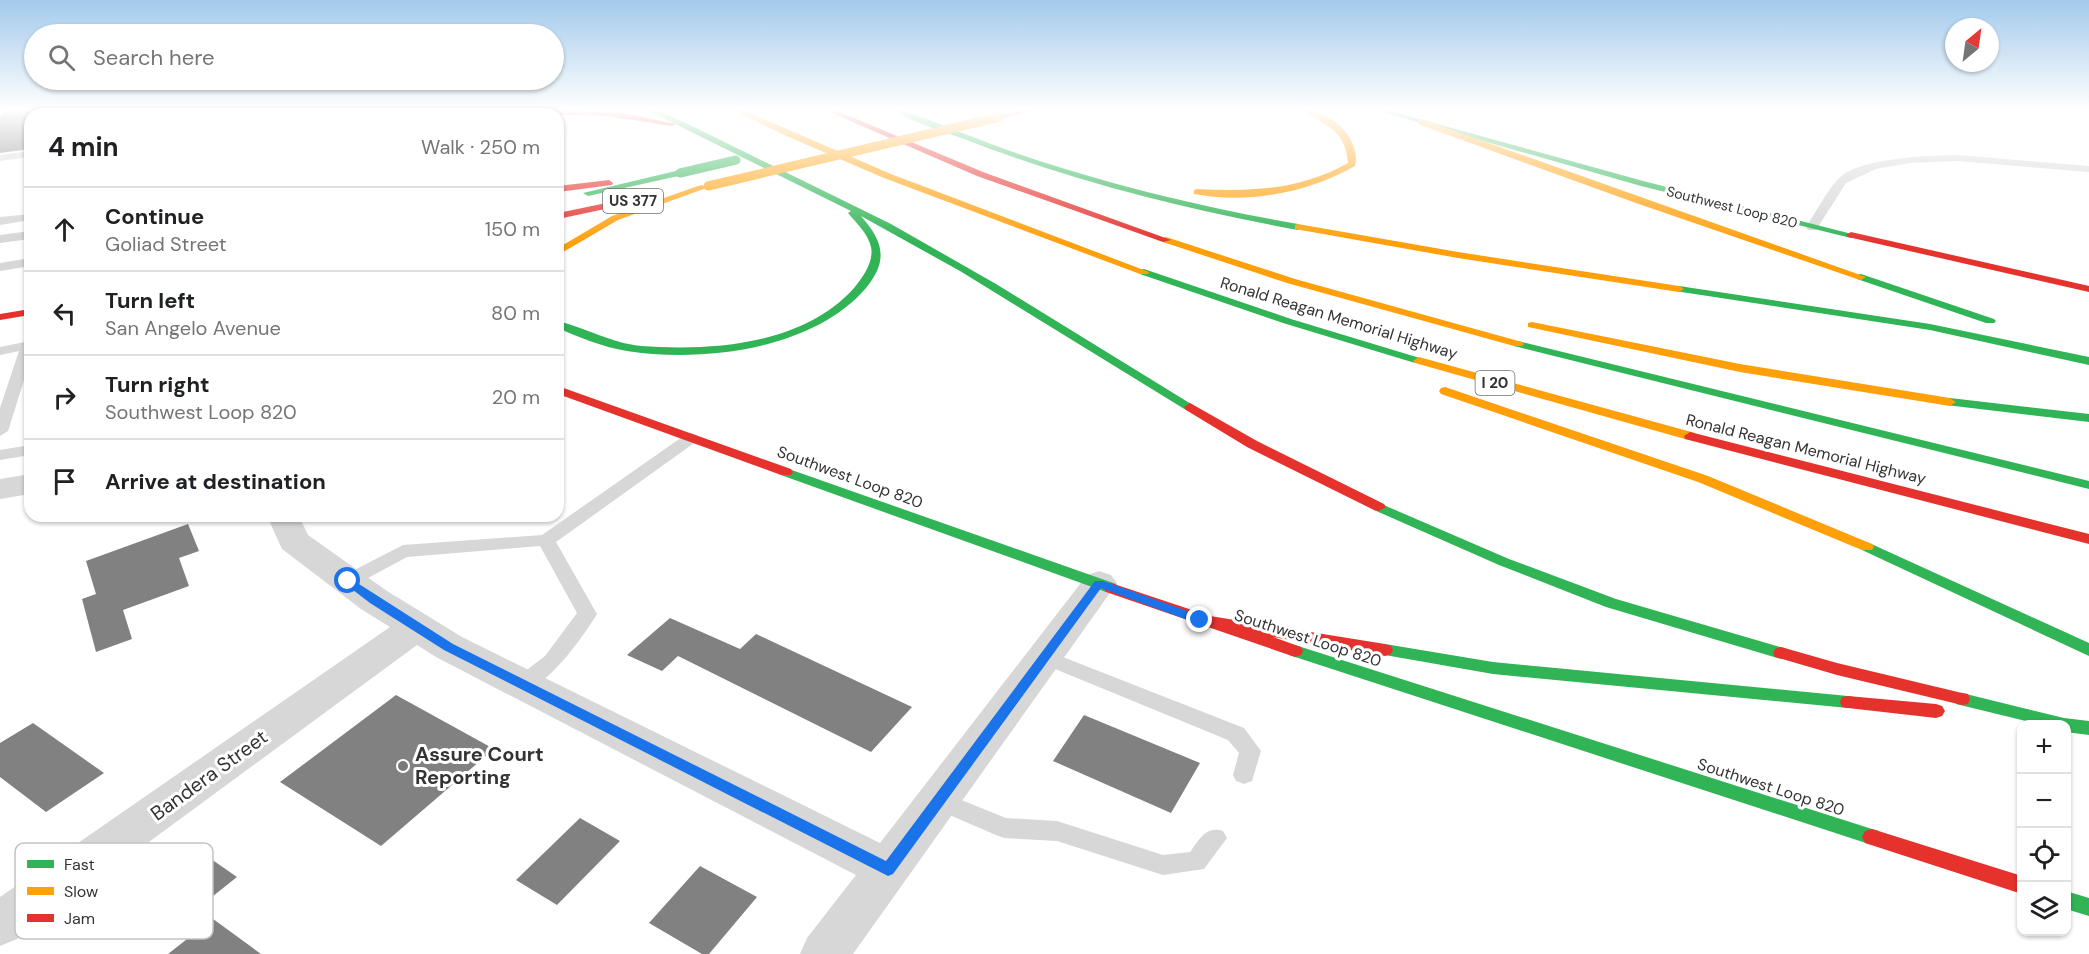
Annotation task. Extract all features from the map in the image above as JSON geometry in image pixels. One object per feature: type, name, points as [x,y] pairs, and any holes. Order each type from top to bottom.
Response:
[{"type":"main road","points":[[741,155],[964,269],[1251,444],[1379,507],[1504,562],[1611,603],[1837,669],[1962,702],[2045,720]]},
{"type":"main road","name":"US 377","points":[[564,198],[761,155]]},
{"type":"main road","name":"Ronald Reagan Memorial Highway","points":[[833,155],[914,189],[1245,308],[1350,341],[1629,421],[2089,540]]},
{"type":"main road","name":"US 377","points":[[564,215],[706,187],[842,155]]},
{"type":"main road","name":"Ronald Reagan Memorial Highway","points":[[933,155],[1048,199],[1218,257],[1489,336],[1643,376],[2089,484]]},
{"type":"main road","points":[[1013,155],[1145,194],[1233,216],[1458,255],[1930,327],[2089,361]]},
{"type":"main road","points":[[1025,159],[1140,184],[1193,192],[1228,194],[1291,190],[1327,180],[1337,176],[1352,164],[1353,155]]},
{"type":"main road","points":[[1511,155],[1650,205],[2001,324]]},
{"type":"main road","name":"Southwest Loop 820","points":[[1536,155],[1644,185],[1812,227],[2089,289]]},
{"type":"main road","points":[[564,188],[662,177]]},
{"type":"main road","points":[[564,248],[615,218],[706,187]]},
{"type":"main road","points":[[914,189],[921,202],[1117,278]]},
{"type":"main road","points":[[1048,199],[1103,206],[1281,263]]},
{"type":"main road","points":[[564,327],[591,339],[639,349],[694,350],[755,342],[803,329],[841,309],[866,286],[877,261],[876,241],[850,209]]},
{"type":"main road","points":[[0,317],[24,313]]},
{"type":"main road","points":[[1523,323],[1757,372],[1941,401],[2089,417]]},
{"type":"main road","points":[[2034,335],[2089,353]]},
{"type":"main road","points":[[1437,388],[1622,449],[1704,480],[1958,586],[2089,650]]},
{"type":"main road","name":"Southwest Loop 820","points":[[564,392],[1200,620],[2017,883]]},
{"type":"main road","points":[[1200,620],[1492,668],[2025,720]]},
{"type":"main road","points":[[2071,725],[2089,728]]},
{"type":"main road","points":[[2071,901],[2089,907]]},
{"type":"street","points":[[0,489],[24,485]]},
{"type":"street","points":[[286,522],[294,541],[374,600],[448,647],[888,869]]},
{"type":"street","points":[[824,954],[1099,583]]},
{"type":"street","name":"Bandera Street","points":[[113,843],[417,626]]},
{"type":"street","name":"Bandera Street","points":[[0,924],[15,913]]},
{"type":"lane","points":[[0,158],[24,155]]},
{"type":"lane","points":[[1812,227],[1842,181],[1873,166],[1910,160],[1958,158],[2089,169]]},
{"type":"lane","points":[[0,221],[24,218]]},
{"type":"lane","points":[[0,241],[24,236]]},
{"type":"lane","points":[[0,267],[24,263]]},
{"type":"lane","points":[[0,351],[24,344]]},
{"type":"lane","points":[[0,431],[24,357]]},
{"type":"lane","points":[[348,581],[403,551],[546,540],[691,438]]},
{"type":"lane","points":[[0,455],[24,451]]},
{"type":"lane","points":[[522,684],[552,661],[587,614],[546,540]]},
{"type":"lane","points":[[1045,657],[1236,734],[1250,751],[1244,775]]},
{"type":"lane","points":[[939,800],[1004,828],[1057,831],[1163,865],[1196,862],[1215,838]]},
{"type":"building","points":[[188,524],[199,551],[179,558],[189,586],[123,610],[132,639],[96,652],[82,599],[96,594],[86,561]]},
{"type":"building","points":[[670,618],[740,649],[756,634],[912,707],[871,752],[678,656],[662,671],[627,655]]},
{"type":"building","points":[[396,695],[494,749],[381,846],[280,782]]},
{"type":"building","points":[[1084,715],[1200,763],[1171,813],[1053,761]]},
{"type":"building","points":[[33,723],[104,773],[46,812],[0,777],[0,743]]},
{"type":"building","points":[[580,818],[620,841],[557,905],[516,880]]},
{"type":"building","points":[[213,860],[237,877],[213,896]]},
{"type":"building","points":[[700,866],[757,897],[709,954],[702,954],[649,923]]},
{"type":"building","points":[[213,919],[261,954],[168,954],[187,939],[213,939]]},
{"type":"traffic: fast","points":[[745,155],[926,247],[1190,407]]},
{"type":"traffic: fast","points":[[1013,155],[1126,189],[1229,214],[1298,227]]},
{"type":"traffic: fast","points":[[1538,155],[1644,184],[1851,235]]},
{"type":"traffic: fast","points":[[680,173],[736,160]]},
{"type":"traffic: fast","points":[[588,193],[680,173]]},
{"type":"traffic: fast","points":[[564,327],[588,337],[619,346],[668,350],[730,347],[763,342],[794,333],[822,320],[846,304],[871,272],[877,253],[876,246],[873,238],[853,213]]},
{"type":"traffic: fast","points":[[1144,272],[1287,321],[1419,361]]},
{"type":"traffic: fast","points":[[1861,277],[1990,321]]},
{"type":"traffic: fast","points":[[1679,289],[1930,327],[2089,361]]},
{"type":"traffic: fast","points":[[1518,344],[2089,485]]},
{"type":"traffic: fast","points":[[1950,402],[2089,418]]},
{"type":"traffic: fast","points":[[786,472],[1111,588]]},
{"type":"traffic: fast","points":[[1379,507],[1504,562],[1611,603],[1781,653]]},
{"type":"traffic: fast","points":[[1867,547],[2089,650]]},
{"type":"traffic: fast","points":[[1385,650],[1493,668],[1848,702]]},
{"type":"traffic: fast","points":[[1295,651],[1872,837]]},
{"type":"traffic: fast","points":[[1962,699],[2047,720]]},
{"type":"traffic: fast","points":[[2071,726],[2089,728]]},
{"type":"traffic: fast","points":[[2071,902],[2089,907]]},
{"type":"traffic: slow","points":[[836,155],[989,216],[1144,272]]},
{"type":"traffic: slow","points":[[708,186],[841,155]]},
{"type":"traffic: slow","points":[[1197,192],[1238,194],[1296,188],[1334,174],[1352,164],[1351,155]]},
{"type":"traffic: slow","points":[[1511,155],[1861,277]]},
{"type":"traffic: slow","points":[[564,248],[615,218],[704,187]]},
{"type":"traffic: slow","points":[[1298,227],[1458,255],[1679,289]]},
{"type":"traffic: slow","points":[[1166,240],[1291,281],[1518,344]]},
{"type":"traffic: slow","points":[[1532,325],[1740,368],[1950,402]]},
{"type":"traffic: slow","points":[[1419,361],[1690,436]]},
{"type":"traffic: slow","points":[[1445,391],[1703,479],[1867,547]]},
{"type":"traffic: jam","points":[[934,155],[980,174],[1166,240]]},
{"type":"traffic: jam","points":[[564,188],[609,183]]},
{"type":"traffic: jam","points":[[564,215],[621,203]]},
{"type":"traffic: jam","points":[[1851,235],[2089,289]]},
{"type":"traffic: jam","points":[[0,317],[24,313]]},
{"type":"traffic: jam","points":[[564,392],[786,472]]},
{"type":"traffic: jam","points":[[1190,407],[1252,444],[1379,507]]},
{"type":"traffic: jam","points":[[1690,436],[2089,539]]},
{"type":"traffic: jam","points":[[1111,588],[1295,651]]},
{"type":"traffic: jam","points":[[1200,620],[1385,650]]},
{"type":"traffic: jam","points":[[1781,653],[1962,699]]},
{"type":"traffic: jam","points":[[1848,702],[1936,711]]},
{"type":"traffic: jam","points":[[1872,837],[2017,883]]},
{"type":"place","name":"Assure Court Reporting","points":[[403,766]]},
{"type":"route","points":[[348,581],[448,647],[888,869],[1099,583],[1200,620]]}]
